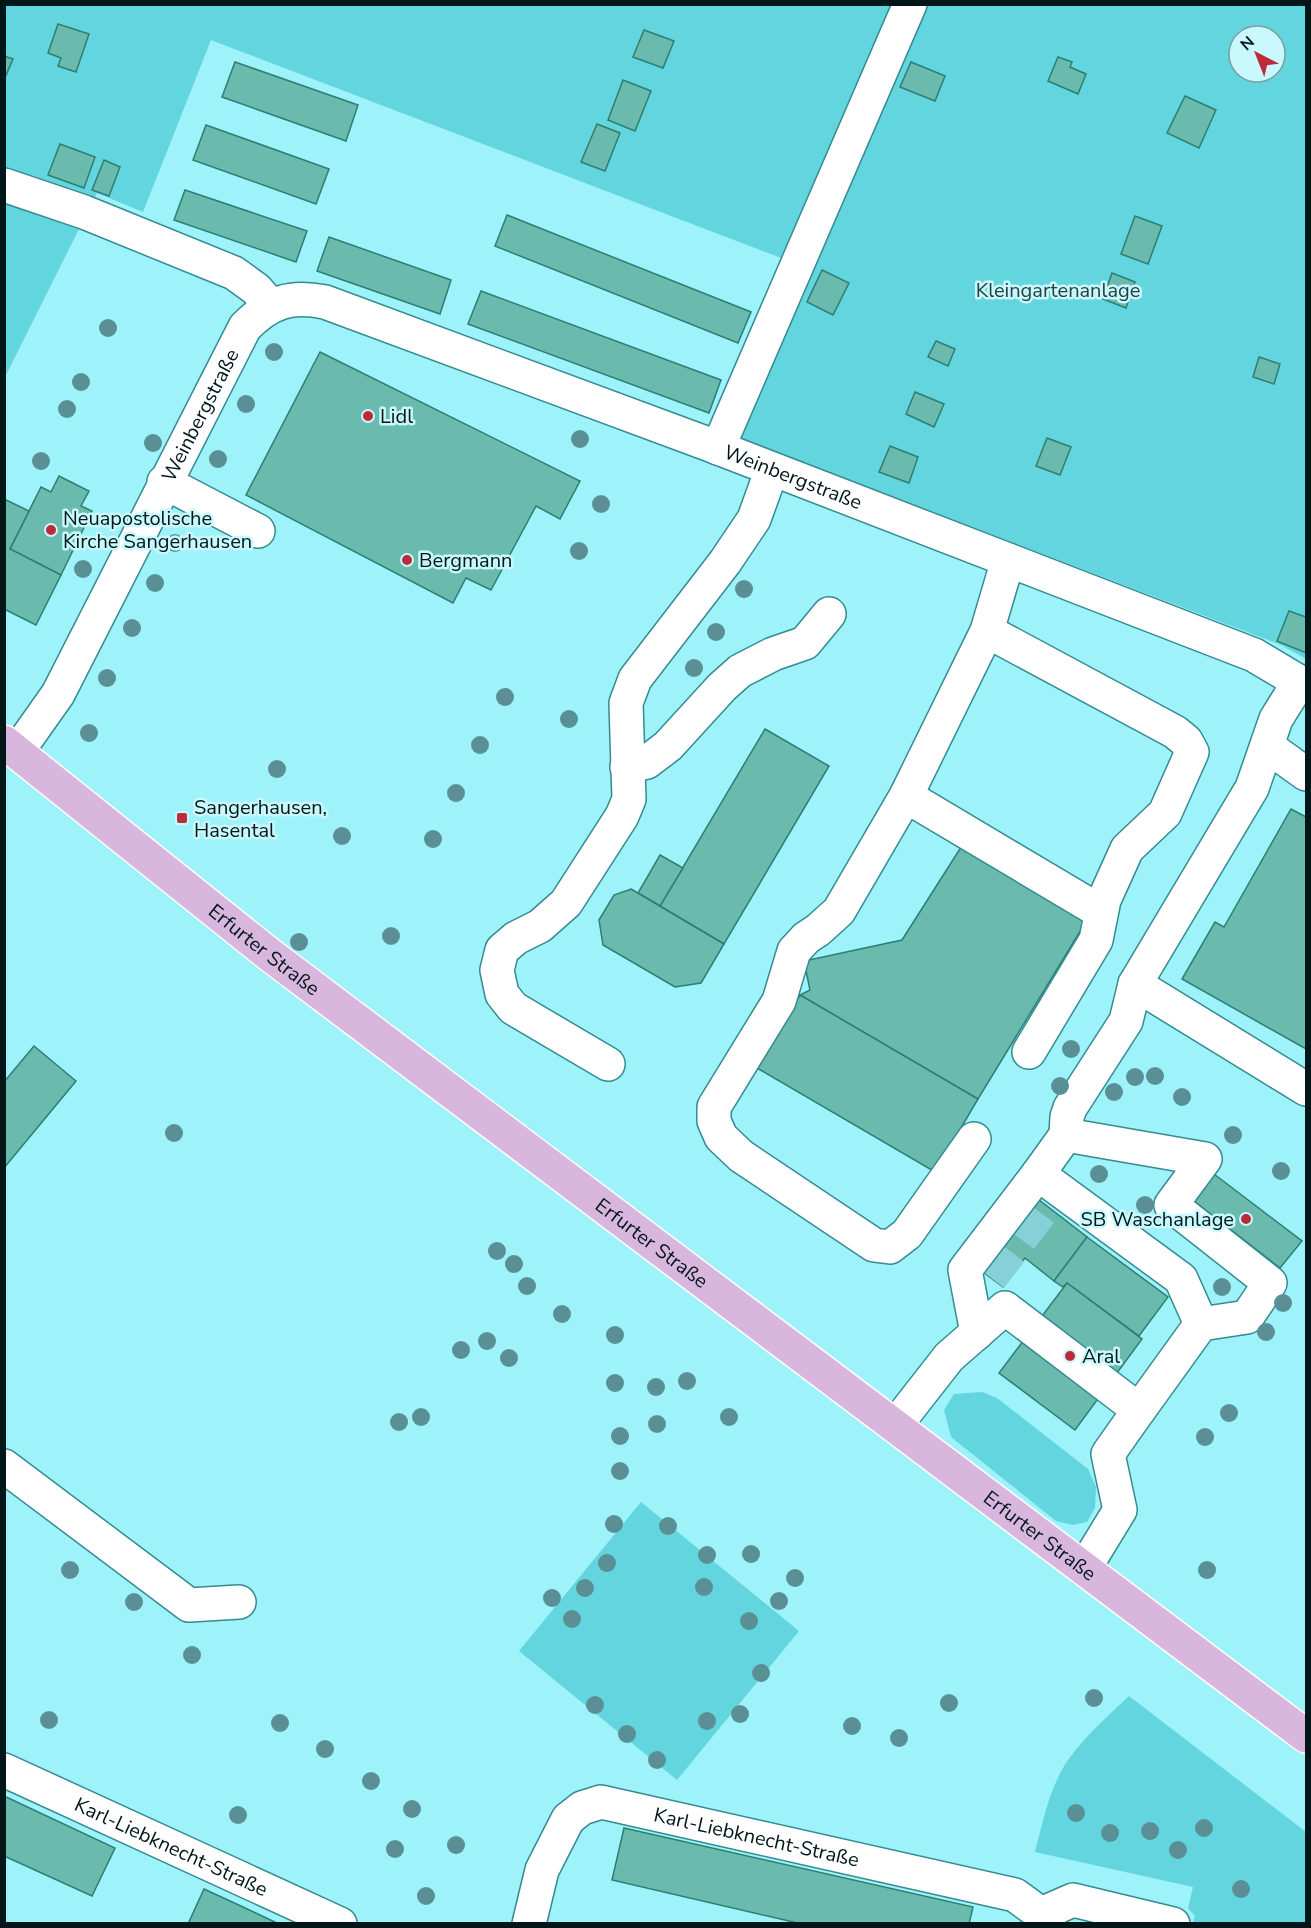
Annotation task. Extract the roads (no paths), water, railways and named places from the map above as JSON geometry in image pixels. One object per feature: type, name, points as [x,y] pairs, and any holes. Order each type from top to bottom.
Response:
[{"type":"main road","name":"Erfurter Straße","points":[[11,747],[270,955],[1306,1736]]},
{"type":"street","points":[[718,448],[910,4]]},
{"type":"street","points":[[4,185],[84,212],[234,273],[256,289],[270,306]]},
{"type":"street","name":"Weinbergstraße","points":[[11,747],[58,694],[164,482],[245,327],[257,314],[270,306],[287,300],[306,298],[325,302],[718,448],[1254,655],[1303,684]]},
{"type":"street","points":[[608,1064],[513,1008],[502,994],[497,970],[502,950],[516,938],[540,926],[566,903],[622,816],[628,799],[626,703],[634,679],[725,562],[753,519],[772,469]]},
{"type":"street","points":[[164,482],[258,531]]},
{"type":"street","points":[[974,1139],[906,1234],[890,1247],[874,1245],[741,1156],[721,1137],[714,1121],[714,1107],[779,1001],[794,951],[839,911],[906,796],[987,631],[1008,560]]},
{"type":"street","points":[[627,767],[647,762],[668,746],[722,687],[740,671],[773,654],[804,643],[829,614]]},
{"type":"street","points":[[987,631],[1175,732],[1186,741],[1192,752],[1165,813],[1127,849],[1104,900],[1096,940],[1029,1052]]},
{"type":"street","points":[[974,1318],[965,1270],[1048,1190],[1066,1136],[1070,1108],[1126,1021],[1135,984],[1252,788],[1276,719],[1303,684]]},
{"type":"street","points":[[1267,746],[1306,774]]},
{"type":"street","points":[[906,796],[1101,912]]},
{"type":"street","points":[[1135,984],[1306,1089]]},
{"type":"street","points":[[1066,1136],[1205,1159],[1171,1205],[1270,1283],[1247,1317],[1201,1324],[1108,1454],[1120,1510],[1084,1569]]},
{"type":"street","points":[[1048,1190],[1181,1279],[1201,1324]]},
{"type":"street","points":[[895,1426],[950,1357],[974,1318],[991,1278]]},
{"type":"street","points":[[974,1318],[1005,1308],[1139,1410]]},
{"type":"street","points":[[4,1466],[189,1605],[239,1602]]},
{"type":"street","name":"Karl-Liebknecht-Straße","points":[[4,1770],[340,1923]]},
{"type":"street","name":"Karl-Liebknecht-Straße","points":[[529,1923],[542,1870],[568,1819],[582,1808],[601,1802],[1001,1891],[1022,1899],[1045,1919]]},
{"type":"street","points":[[1045,1919],[1074,1900],[1173,1923]]},
{"type":"tunnel","points":[[991,1278],[1046,1206]]},
{"type":"place","name":"Lidl","points":[[368,416]]},
{"type":"place","name":"Neuapostolische Kirche Sangerhausen","points":[[51,530]]},
{"type":"place","name":"Bergmann","points":[[407,560]]},
{"type":"place","name":"Sangerhausen, Hasental","points":[[182,818]]},
{"type":"place","name":"SB Waschanlage","points":[[1246,1219]]},
{"type":"place","name":"Aral","points":[[1070,1356]]},
{"type":"park label","name":"Kleingartenanlage","points":[[1058,290]]}]
